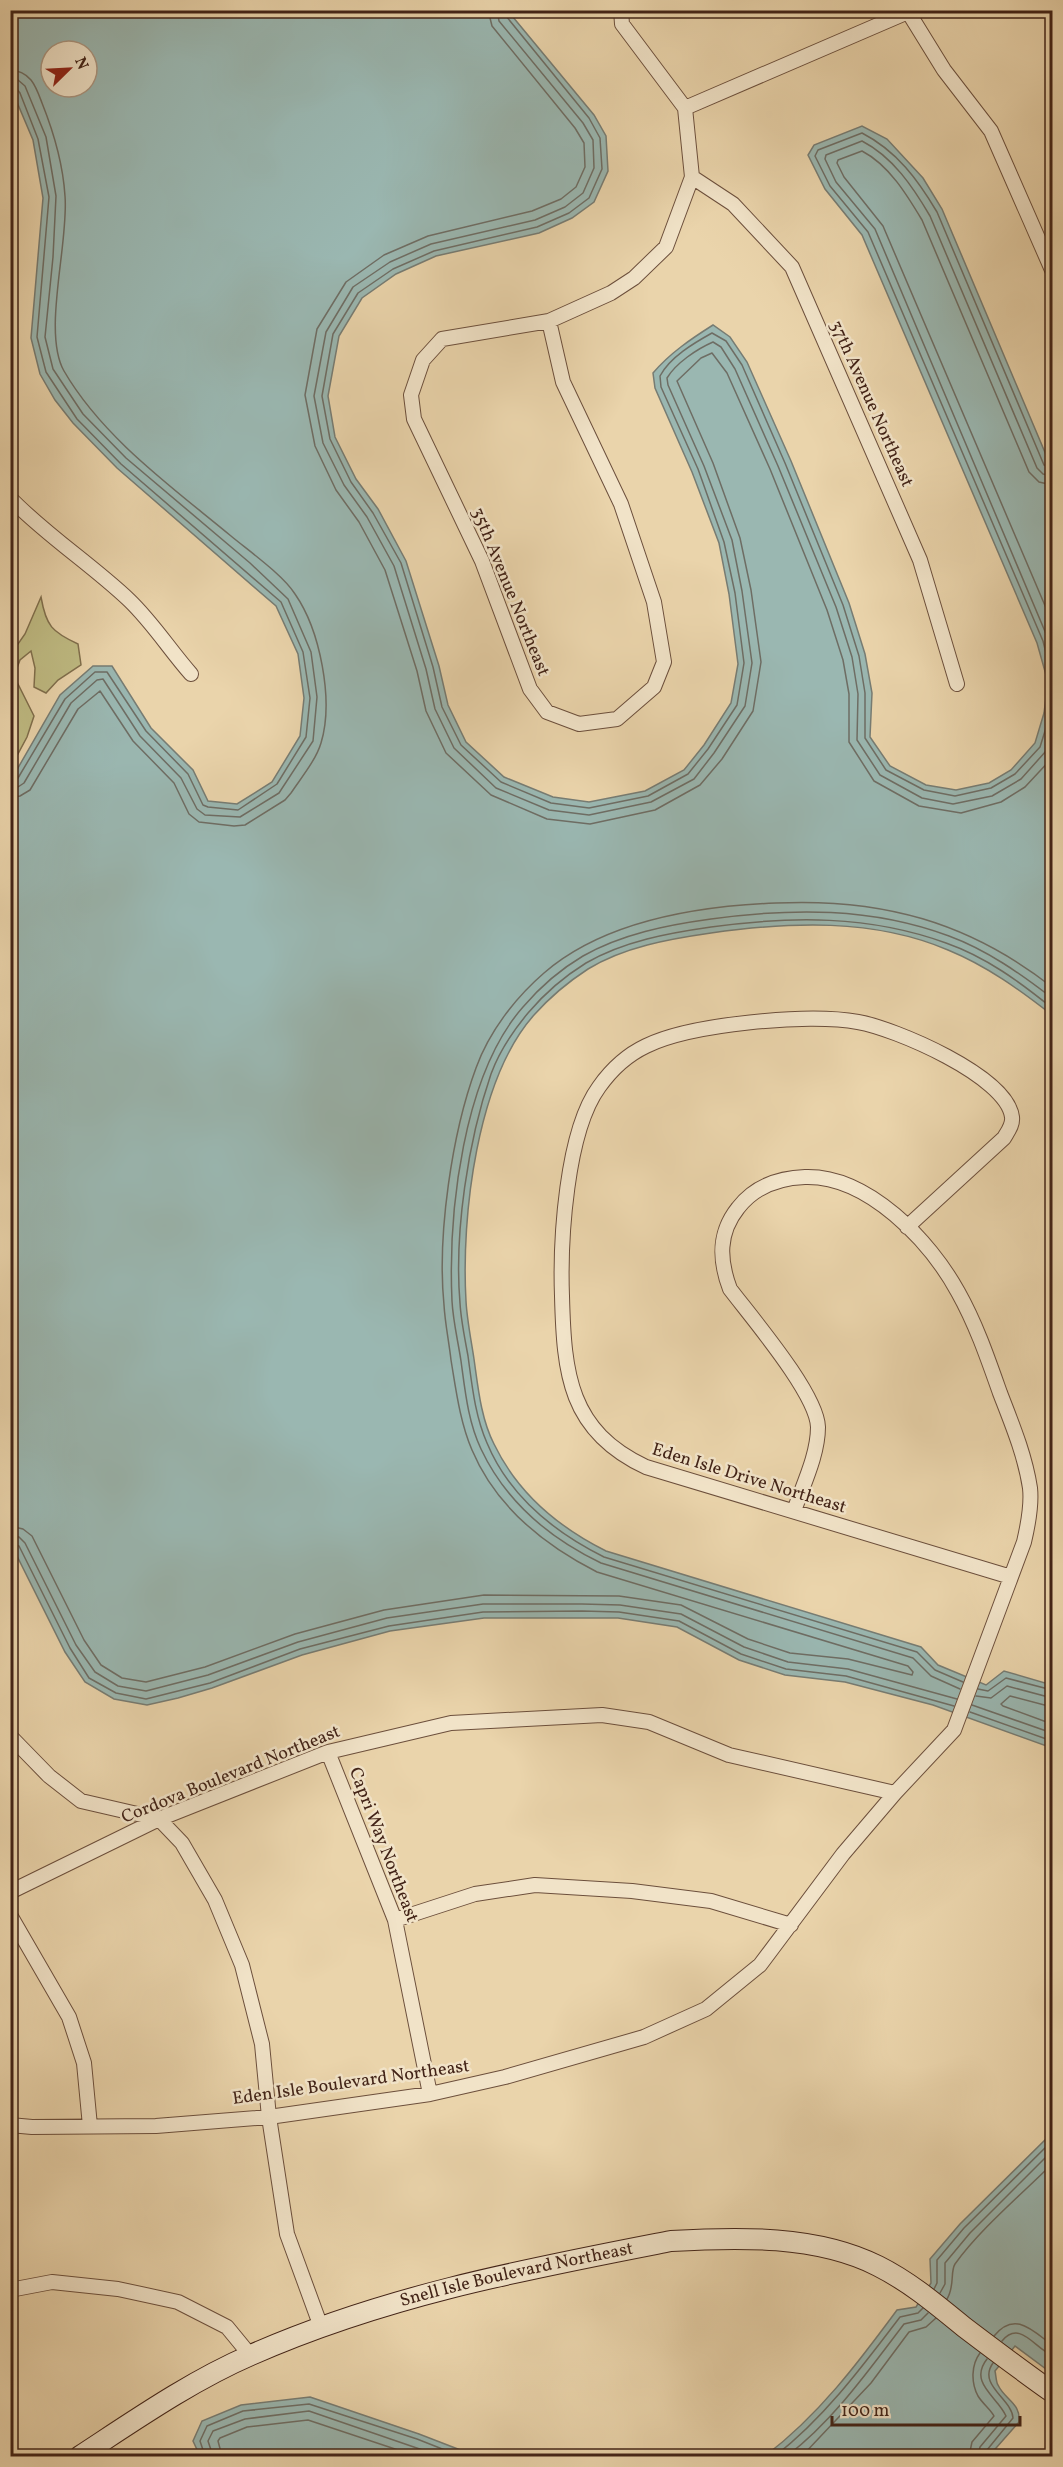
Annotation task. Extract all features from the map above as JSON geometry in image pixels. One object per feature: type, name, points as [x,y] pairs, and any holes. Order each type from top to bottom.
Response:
[{"type":"street","points":[[549,321],[611,293],[633,278],[666,247],[692,177],[685,108],[622,24],[621,10]]},
{"type":"street","points":[[685,108],[908,11],[944,70],[991,131],[1053,270]]},
{"type":"street","name":"37th Avenue Northeast","points":[[692,177],[734,204],[792,267],[920,560],[957,684]]},
{"type":"street","name":"35th Avenue Northeast","points":[[549,321],[563,382],[621,504],[647,581],[654,603],[664,662],[654,687],[617,719],[603,722],[579,724],[547,712],[530,689],[482,561],[414,419],[411,395],[423,360],[442,339],[549,321]]},
{"type":"street","points":[[10,498],[45,531],[86,562],[152,622],[166,646],[191,674]]},
{"type":"street","name":"Eden Isle Drive Northeast","points":[[907,1227],[1011,1128],[1012,1119],[1004,1100],[991,1087],[932,1048],[908,1037],[859,1022],[826,1018],[704,1029],[646,1046],[626,1058],[597,1089],[586,1110],[574,1153],[562,1230],[561,1277],[562,1320],[570,1376],[585,1419],[598,1436],[612,1448],[646,1467],[1011,1577]]},
{"type":"street","name":"Eden Isle Boulevard Northeast","points":[[10,2125],[32,2127],[156,2126],[269,2117],[430,2094],[505,2077],[644,2037],[706,2009],[760,1965],[843,1854],[954,1730],[1024,1542],[1030,1506],[1030,1490],[1023,1457],[986,1354],[958,1292],[932,1253],[907,1227],[873,1198],[837,1181],[816,1177],[795,1178],[765,1185],[742,1202],[724,1231],[721,1251],[723,1271],[730,1289],[802,1386],[815,1412],[817,1439],[794,1511]]},
{"type":"street","name":"Cordova Boulevard Northeast","points":[[10,1892],[159,1819],[328,1752],[451,1723],[602,1715],[649,1722],[729,1755],[895,1794]]},
{"type":"street","points":[[10,1736],[49,1776],[81,1801],[159,1819],[182,1843],[215,1900],[242,1965],[262,2044],[269,2117],[287,2234],[321,2327]]},
{"type":"street","name":"Capri Way Northeast","points":[[328,1752],[395,1920],[430,2094]]},
{"type":"street","points":[[395,1920],[475,1894],[535,1885],[632,1891],[711,1901],[791,1925]]},
{"type":"street","points":[[10,1915],[69,2017],[84,2063],[90,2126]]},
{"type":"street","name":"Snell Isle Boulevard Northeast","points":[[84,2456],[166,2400],[250,2355],[321,2327],[440,2289],[671,2241],[750,2240],[809,2245],[860,2258],[918,2291],[1009,2362],[1053,2392]]},
{"type":"street","points":[[10,2290],[52,2282],[118,2289],[178,2302],[227,2327],[250,2355]]},
{"type":"shaded area","points":[[41,597],[45,615],[52,627],[62,636],[78,644],[81,665],[58,680],[46,693],[34,687],[35,668],[31,651],[20,660],[14,676],[34,716],[27,737],[11,767],[11,654],[25,634]]},
{"type":"water","points":[[11,11],[508,11],[594,115],[606,136],[608,171],[594,202],[572,218],[539,233],[436,256],[396,274],[362,298],[339,336],[328,396],[335,437],[356,479],[378,509],[406,561],[439,666],[448,705],[466,742],[504,777],[553,797],[589,802],[645,791],[684,770],[704,745],[731,703],[738,664],[729,594],[719,543],[692,472],[655,388],[653,373],[689,341],[713,325],[730,337],[747,362],[791,461],[849,603],[865,654],[872,693],[870,737],[890,766],[926,785],[956,790],[989,783],[1011,770],[1035,743],[1044,713],[1048,682],[1037,643],[862,235],[825,189],[808,155],[814,145],[862,126],[887,139],[923,178],[942,209],[1052,469],[1052,1015],[1003,979],[962,956],[920,940],[890,932],[861,928],[801,925],[741,929],[647,945],[602,961],[566,985],[534,1015],[515,1042],[499,1075],[486,1111],[470,1190],[465,1267],[467,1308],[481,1403],[494,1444],[527,1494],[556,1520],[588,1542],[606,1551],[921,1647],[938,1665],[986,1685],[1004,1671],[1052,1685],[1052,1748],[933,1705],[845,1682],[785,1675],[739,1660],[677,1627],[618,1618],[484,1618],[390,1631],[302,1655],[212,1688],[147,1705],[114,1699],[85,1682],[65,1652],[11,1544],[11,780],[60,695],[93,666],[112,666],[151,728],[193,770],[208,801],[237,804],[272,782],[300,736],[304,698],[298,654],[276,606],[117,468],[73,423],[55,400],[40,374],[31,338],[43,198],[33,140],[11,88]]},
{"type":"water","points":[[1052,2133],[1052,2368],[1046,2369],[1015,2346],[995,2371],[998,2385],[1018,2410],[1019,2422],[989,2456],[765,2456],[820,2406],[852,2369],[897,2310],[916,2307],[931,2283],[930,2259],[960,2224]]},
{"type":"water","points":[[310,2397],[476,2456],[200,2456],[193,2441],[202,2421],[241,2405]]}]
